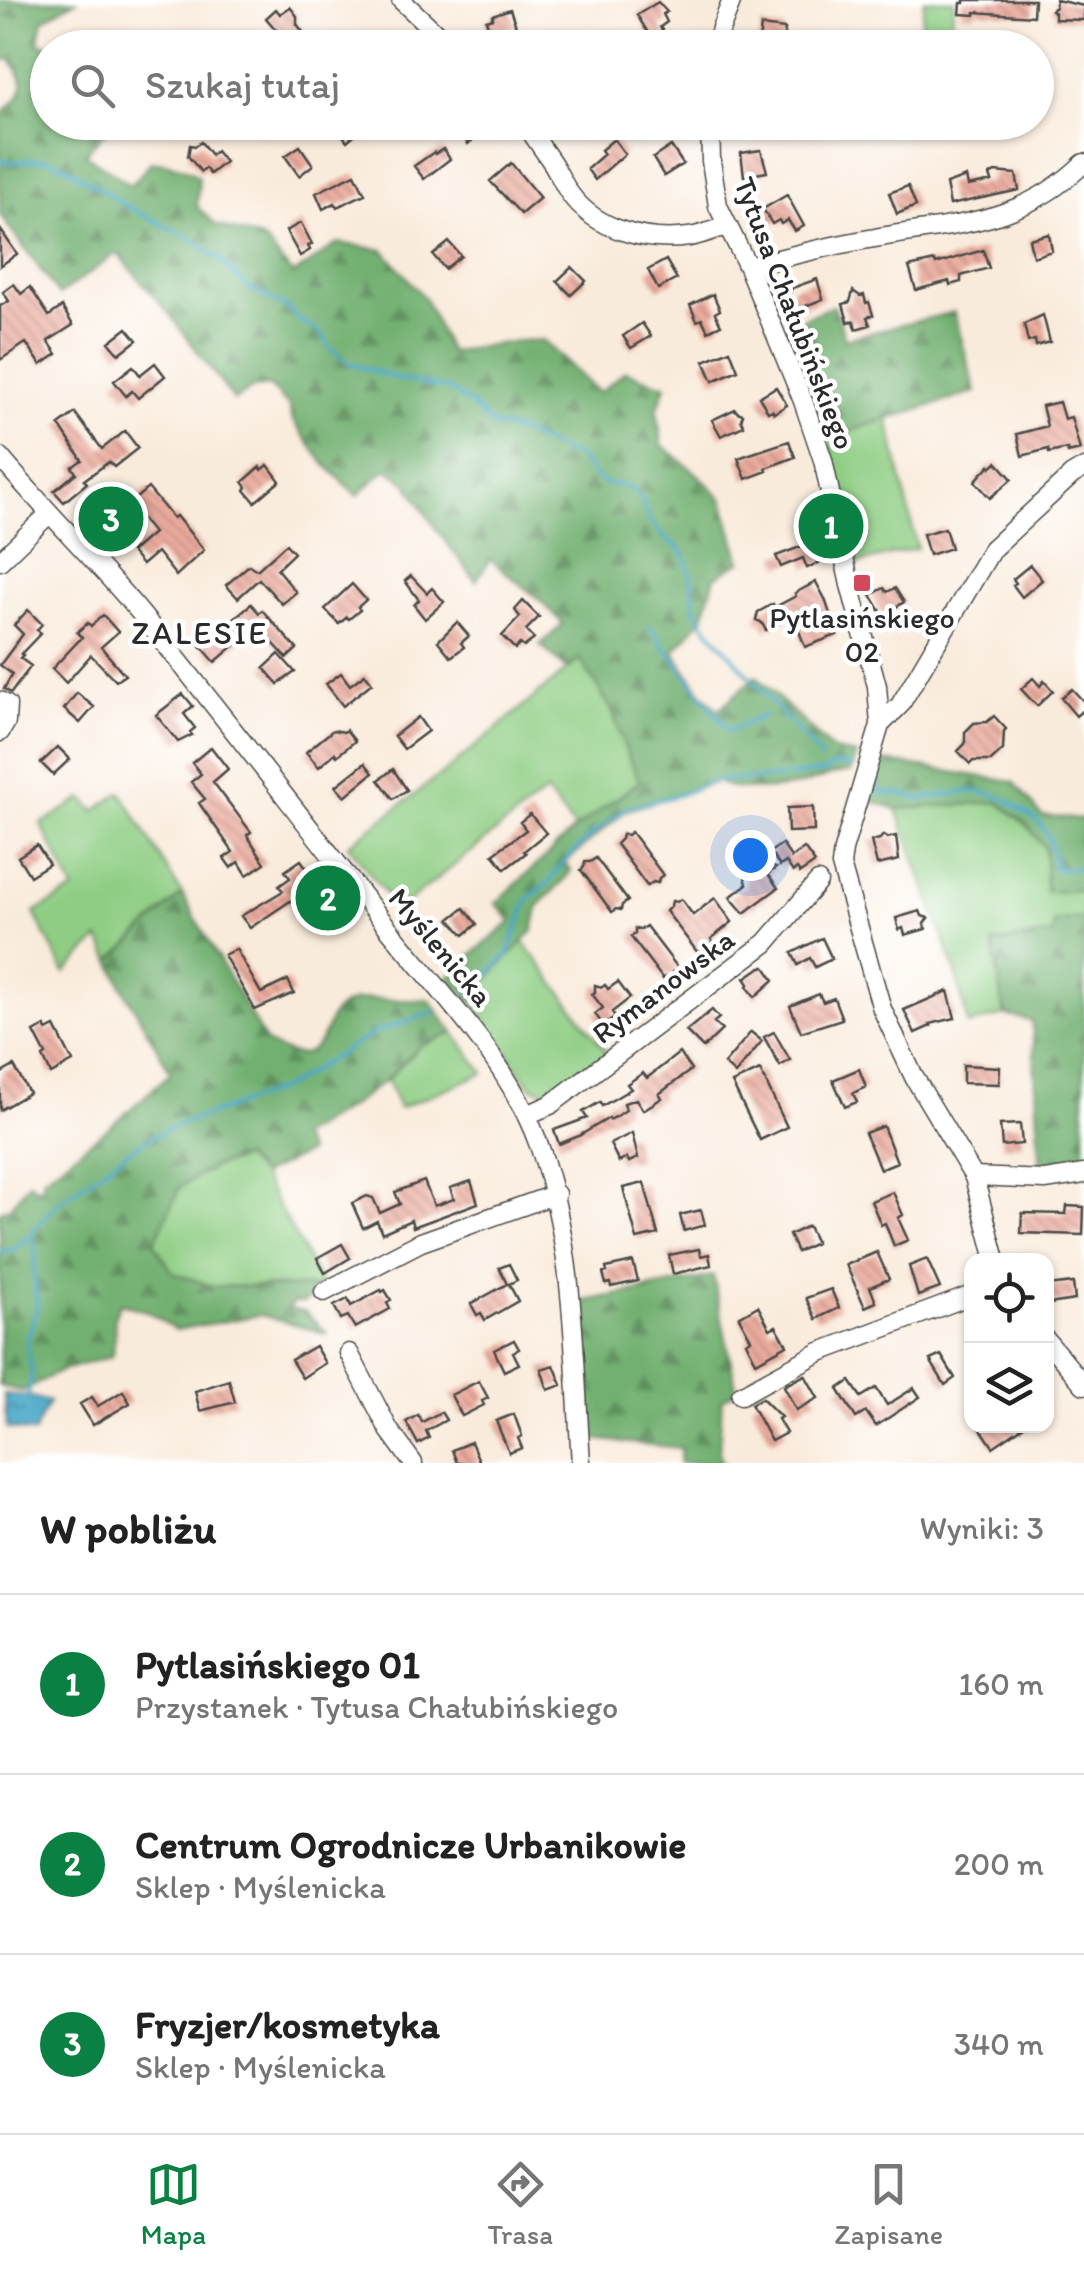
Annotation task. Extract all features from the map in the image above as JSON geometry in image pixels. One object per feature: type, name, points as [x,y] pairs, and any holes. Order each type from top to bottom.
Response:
[{"type":"street","points":[[401,0],[433,30]]},
{"type":"street","points":[[720,30],[732,0]]},
{"type":"street","points":[[536,140],[572,196],[607,225],[664,239],[693,237],[726,226]]},
{"type":"street","name":"Tytusa Chałubińskiego","points":[[711,140],[715,189],[726,226],[748,266],[824,460],[850,585],[877,686],[880,724],[852,815],[842,864],[882,1009],[914,1077],[974,1177],[994,1253]]},
{"type":"street","points":[[748,266],[808,250],[992,218],[1050,192],[1084,162]]},
{"type":"street","name":"Myślenicka","points":[[0,457],[141,614],[393,934],[480,1037],[503,1071],[527,1115],[556,1194],[572,1330],[581,1463]]},
{"type":"street","points":[[880,724],[900,705],[992,550],[1084,468]]},
{"type":"street","points":[[0,561],[50,514]]},
{"type":"street","points":[[0,701],[7,705],[6,722],[0,732]]},
{"type":"street","name":"Rymanowska","points":[[527,1115],[550,1104],[766,943],[818,882]]},
{"type":"street","points":[[974,1177],[1045,1180],[1084,1174]]},
{"type":"street","points":[[324,1292],[421,1242],[556,1194]]},
{"type":"street","points":[[741,1396],[820,1352],[964,1298]]},
{"type":"street","points":[[1049,1343],[1084,1384]]},
{"type":"street","points":[[349,1353],[389,1430],[413,1463]]},
{"type":"green space","points":[[0,0],[76,0],[43,20],[41,30],[30,30],[30,140],[98,140],[85,154],[131,185],[151,162],[193,173],[199,177],[197,207],[216,225],[264,240],[293,275],[338,243],[384,250],[425,299],[449,352],[543,340],[599,393],[625,371],[666,386],[657,410],[662,445],[723,500],[741,562],[715,577],[703,618],[674,651],[718,710],[756,676],[833,751],[857,755],[851,772],[773,789],[736,788],[717,782],[625,811],[565,863],[571,870],[539,905],[533,931],[471,1001],[448,978],[512,922],[496,903],[575,829],[640,781],[612,710],[580,659],[567,669],[540,645],[563,624],[542,602],[490,559],[476,581],[407,483],[386,469],[357,496],[322,461],[291,418],[290,407],[269,386],[253,388],[234,400],[117,253],[59,295],[0,215],[0,114],[15,101],[22,83],[10,59],[0,61]]},
{"type":"green space","points":[[924,0],[954,0],[951,30],[921,30]]},
{"type":"green space","points":[[834,305],[845,339],[954,312],[976,392],[827,438],[782,328]]},
{"type":"green space","points":[[888,419],[917,548],[856,564],[827,438]]},
{"type":"green space","points":[[580,659],[612,710],[640,781],[575,829],[546,792],[398,910],[348,845],[452,766]]},
{"type":"green space","points":[[877,760],[1014,782],[1042,816],[1084,819],[1084,890],[1046,892],[1045,848],[1026,824],[998,802],[897,809],[865,799]]},
{"type":"green space","points":[[121,792],[182,894],[111,961],[99,939],[65,973],[34,913],[74,890],[41,824],[83,798],[95,811]]},
{"type":"green space","points":[[998,802],[1026,824],[1045,848],[1046,892],[1084,890],[1084,918],[1054,922],[1054,934],[993,944],[1005,1015],[968,1025],[956,973],[897,809]]},
{"type":"green space","points":[[182,894],[266,1043],[292,1054],[307,1053],[319,1042],[339,1008],[373,999],[429,999],[454,1033],[420,1046],[386,1080],[299,1137],[308,1153],[261,1175],[243,1158],[213,1167],[180,1187],[154,1243],[173,1273],[212,1286],[323,1287],[326,1290],[302,1303],[294,1302],[289,1309],[305,1312],[328,1334],[261,1315],[175,1330],[149,1312],[120,1303],[114,1317],[112,1356],[63,1370],[22,1391],[0,1386],[0,1211],[10,1207],[29,1182],[40,1189],[43,1178],[171,1073],[111,961]]},
{"type":"green space","points":[[1084,918],[1084,1167],[1041,1174],[1032,1021],[1005,1015],[993,943],[1053,934],[1054,922]]},
{"type":"green space","points":[[523,941],[608,1054],[547,1092],[531,1087],[471,1001]]},
{"type":"green space","points":[[454,1033],[484,1073],[399,1108],[387,1080],[420,1046]]},
{"type":"green space","points":[[244,1158],[261,1175],[323,1287],[212,1286],[173,1273],[154,1243],[179,1187],[213,1167]]},
{"type":"green space","points":[[713,1276],[737,1391],[722,1399],[719,1452],[723,1463],[679,1463],[681,1448],[593,1439],[580,1302]]},
{"type":"water","points":[[4,1394],[49,1402],[34,1433],[7,1428]]},
{"type":"building","points":[[964,0],[1034,0],[1033,16],[960,14]]},
{"type":"building","points":[[1056,0],[1084,6],[1084,20],[1055,19],[1051,10]]},
{"type":"building","points":[[658,2],[667,12],[663,14],[667,22],[660,27],[662,30],[646,30],[637,15]]},
{"type":"building","points":[[290,7],[302,30],[276,30],[266,18],[276,9],[280,14]]},
{"type":"building","points":[[510,9],[516,26],[489,30],[486,20]]},
{"type":"building","points":[[615,140],[625,154],[595,180],[587,169],[604,154],[601,150]]},
{"type":"building","points":[[201,142],[211,155],[216,151],[225,162],[210,174],[205,168],[201,172],[188,156],[190,145]]},
{"type":"building","points":[[300,146],[313,165],[299,176],[285,156]]},
{"type":"building","points":[[671,146],[683,164],[664,176],[653,158]]},
{"type":"building","points":[[443,149],[450,159],[424,179],[414,166]]},
{"type":"building","points":[[761,150],[767,172],[744,176],[741,153]]},
{"type":"building","points":[[511,163],[540,198],[521,214],[490,181]]},
{"type":"building","points":[[355,174],[365,194],[323,209],[316,193]]},
{"type":"building","points":[[1016,174],[1019,190],[950,205],[946,184],[966,177],[968,186],[992,181],[990,175]]},
{"type":"building","points":[[908,186],[916,206],[897,214],[889,193]]},
{"type":"building","points":[[787,195],[804,226],[795,231],[788,220],[772,224],[763,209]]},
{"type":"building","points":[[301,223],[312,244],[300,256],[286,231]]},
{"type":"building","points":[[0,229],[17,254],[0,266]]},
{"type":"building","points":[[1049,234],[1052,251],[1033,257],[1029,239]]},
{"type":"building","points":[[449,242],[461,256],[445,269],[433,255]]},
{"type":"building","points":[[983,250],[989,268],[961,276],[961,282],[950,285],[949,281],[916,290],[909,267],[935,261],[936,264]]},
{"type":"building","points":[[666,260],[677,279],[658,289],[648,270]]},
{"type":"building","points":[[572,267],[586,281],[571,295],[557,281]]},
{"type":"building","points":[[817,279],[823,299],[796,310],[789,295],[792,288]]},
{"type":"building","points":[[14,284],[21,294],[30,287],[49,316],[62,307],[73,325],[48,341],[57,354],[41,365],[26,343],[0,360],[0,306],[9,301],[3,292]]},
{"type":"building","points":[[853,291],[864,295],[873,315],[867,317],[870,325],[856,329],[854,321],[848,322],[843,304],[850,302]]},
{"type":"building","points":[[713,294],[721,325],[708,331],[702,319],[697,321],[690,305]]},
{"type":"building","points":[[1043,315],[1050,342],[1036,346],[1035,340],[1028,342],[1024,324]]},
{"type":"building","points":[[642,323],[651,336],[631,348],[623,336]]},
{"type":"building","points":[[127,328],[137,340],[119,354],[109,342]]},
{"type":"building","points":[[730,350],[738,370],[713,381],[704,361]]},
{"type":"building","points":[[155,363],[165,376],[138,398],[132,391],[126,396],[114,381],[133,366],[140,375]]},
{"type":"building","points":[[776,387],[787,405],[774,413],[768,412],[759,397]]},
{"type":"building","points":[[1059,402],[1064,419],[1071,417],[1080,450],[1049,453],[1048,449],[1022,456],[1017,434],[1047,426],[1042,406]]},
{"type":"building","points":[[735,409],[743,414],[744,426],[721,436],[712,420]]},
{"type":"building","points":[[75,413],[102,449],[125,431],[138,448],[114,467],[109,462],[84,480],[87,483],[64,502],[54,491],[76,473],[72,467],[82,460],[59,425]]},
{"type":"building","points":[[789,441],[795,457],[746,479],[738,458]]},
{"type":"building","points":[[997,462],[1012,479],[990,498],[975,481]]},
{"type":"building","points":[[268,465],[280,481],[255,502],[243,482]]},
{"type":"building","points":[[148,488],[204,550],[176,576],[157,552],[142,565],[131,552],[153,533],[129,504]]},
{"type":"building","points":[[108,497],[124,516],[103,533],[89,515]]},
{"type":"building","points":[[945,528],[951,548],[929,555],[923,534]]},
{"type":"building","points":[[816,541],[823,561],[807,568],[803,558],[781,567],[776,556]]},
{"type":"building","points":[[286,544],[294,553],[277,569],[296,592],[282,604],[259,579],[238,598],[226,585],[249,565],[257,570]]},
{"type":"building","points":[[1030,565],[1042,580],[1022,597],[1013,579]]},
{"type":"building","points":[[411,576],[427,593],[432,588],[444,602],[425,619],[414,605],[419,600],[405,581]]},
{"type":"building","points":[[816,582],[837,635],[805,647],[793,615],[766,630],[756,620],[758,612],[773,604],[775,607]]},
{"type":"building","points":[[352,584],[366,600],[358,607],[360,610],[339,624],[325,609]]},
{"type":"building","points":[[884,588],[887,592],[895,588],[904,602],[883,615],[871,595]]},
{"type":"building","points":[[523,601],[539,617],[526,630],[534,639],[515,649],[502,636],[520,617],[515,610]]},
{"type":"building","points":[[251,604],[259,613],[262,610],[297,649],[287,658],[260,629],[251,637],[248,634],[215,662],[201,646]]},
{"type":"building","points":[[28,610],[42,624],[37,630],[41,633],[21,654],[20,658],[31,666],[11,693],[4,689],[12,674],[0,665],[23,634],[14,625]]},
{"type":"building","points":[[103,615],[118,632],[101,647],[125,675],[116,681],[91,655],[66,683],[52,669],[82,637],[77,632]]},
{"type":"building","points":[[457,622],[469,636],[461,643],[464,647],[451,657],[438,641]]},
{"type":"building","points":[[279,654],[295,672],[278,684],[264,668]]},
{"type":"building","points":[[341,673],[350,685],[365,674],[372,683],[343,706],[326,684]]},
{"type":"building","points":[[1033,678],[1040,686],[1044,681],[1053,691],[1037,706],[1021,689]]},
{"type":"building","points":[[1072,689],[1084,702],[1084,709],[1076,716],[1061,698]]},
{"type":"building","points":[[77,693],[94,707],[80,723],[64,709]]},
{"type":"building","points":[[183,694],[193,706],[184,714],[195,728],[190,732],[192,735],[178,742],[156,715]]},
{"type":"building","points":[[994,716],[1006,729],[1003,750],[991,761],[970,764],[958,751],[965,744],[965,732],[974,723],[987,722]]},
{"type":"building","points":[[418,717],[428,731],[404,749],[394,736]]},
{"type":"building","points":[[333,730],[346,730],[355,741],[319,767],[306,752]]},
{"type":"building","points":[[58,747],[70,759],[53,775],[41,763]]},
{"type":"building","points":[[211,747],[228,769],[213,782],[251,832],[247,835],[265,863],[247,875],[239,862],[231,868],[224,858],[233,852],[199,803],[205,799],[191,782],[201,774],[192,763]]},
{"type":"building","points":[[365,763],[373,773],[345,796],[336,786]]},
{"type":"building","points":[[393,769],[407,790],[393,799],[379,780]]},
{"type":"building","points":[[813,807],[814,831],[788,832],[787,808]]},
{"type":"building","points":[[530,814],[546,833],[505,869],[493,854],[526,830],[520,822]]},
{"type":"building","points":[[631,832],[663,875],[658,883],[647,886],[616,844],[622,834]]},
{"type":"building","points":[[883,835],[896,836],[899,860],[877,865],[871,841]]},
{"type":"building","points":[[782,844],[790,859],[804,848],[815,863],[800,873],[797,869],[793,872],[786,862],[780,866],[770,852]]},
{"type":"building","points":[[37,845],[49,864],[30,876],[18,857]]},
{"type":"building","points":[[596,858],[628,901],[621,910],[612,912],[581,870],[585,862]]},
{"type":"building","points":[[301,860],[317,883],[250,928],[241,916],[283,891],[279,886],[290,878],[285,871]]},
{"type":"building","points":[[753,861],[776,868],[768,874],[778,888],[744,913],[730,897],[747,884],[743,870],[745,864]]},
{"type":"building","points":[[715,898],[732,922],[711,939],[708,950],[698,953],[666,911],[672,901],[681,899],[693,915]]},
{"type":"building","points":[[464,908],[477,924],[464,935],[450,919]]},
{"type":"building","points":[[920,911],[928,918],[926,929],[905,935],[903,928],[899,930],[896,918]]},
{"type":"building","points":[[646,926],[678,968],[672,977],[663,979],[631,937],[635,929]]},
{"type":"building","points":[[822,938],[832,959],[815,967],[810,958],[798,965],[792,953]]},
{"type":"building","points":[[236,949],[261,993],[288,980],[294,993],[255,1010],[224,955]]},
{"type":"building","points":[[761,967],[774,980],[755,997],[745,978]]},
{"type":"building","points":[[618,982],[630,998],[612,1012],[615,1017],[604,1026],[595,1014],[603,1008],[592,994],[595,985],[608,989]]},
{"type":"building","points":[[948,991],[955,1018],[930,1024],[915,1033],[904,1010]]},
{"type":"building","points":[[819,994],[823,1002],[834,998],[842,1019],[801,1032],[790,1006]]},
{"type":"building","points":[[712,1010],[719,1018],[714,1022],[722,1030],[703,1048],[686,1031]]},
{"type":"building","points":[[45,1026],[47,1031],[55,1027],[73,1062],[51,1074],[34,1032]]},
{"type":"building","points":[[751,1032],[762,1041],[735,1074],[724,1064]]},
{"type":"building","points":[[774,1032],[790,1060],[780,1066],[764,1037]]},
{"type":"building","points":[[679,1053],[691,1070],[659,1094],[662,1098],[643,1110],[636,1099],[624,1103],[626,1110],[559,1144],[554,1130],[587,1118],[583,1112],[631,1089],[627,1084],[643,1073],[647,1078]]},
{"type":"building","points":[[963,1065],[1000,1067],[999,1084],[963,1083]]},
{"type":"building","points":[[14,1066],[29,1093],[0,1110],[0,1074]]},
{"type":"building","points":[[859,1069],[866,1087],[853,1093],[857,1102],[845,1107],[833,1080]]},
{"type":"building","points":[[760,1070],[787,1127],[760,1140],[732,1083]]},
{"type":"building","points":[[1020,1124],[1022,1144],[1002,1146],[1000,1125]]},
{"type":"building","points":[[883,1126],[897,1162],[880,1169],[865,1133]]},
{"type":"building","points":[[632,1133],[638,1158],[619,1162],[610,1144]]},
{"type":"building","points":[[424,1181],[434,1206],[454,1199],[450,1188],[471,1181],[478,1203],[413,1227],[411,1220],[382,1233],[377,1221],[363,1228],[352,1203],[367,1196],[373,1198],[380,1213],[400,1204],[395,1192]]},
{"type":"building","points":[[644,1183],[658,1234],[637,1239],[623,1188]]},
{"type":"building","points":[[893,1192],[908,1240],[894,1246],[871,1201]]},
{"type":"building","points":[[1067,1206],[1084,1207],[1083,1235],[1021,1233],[1022,1213],[1066,1214]]},
{"type":"building","points":[[701,1210],[705,1225],[684,1231],[680,1215]]},
{"type":"building","points":[[808,1226],[816,1243],[797,1252],[789,1235]]},
{"type":"building","points":[[342,1244],[350,1258],[325,1273],[317,1258]]},
{"type":"building","points":[[699,1249],[701,1256],[709,1254],[711,1265],[673,1274],[669,1255]]},
{"type":"building","points":[[877,1252],[889,1279],[870,1287],[876,1302],[865,1307],[846,1265]]},
{"type":"building","points":[[927,1259],[940,1288],[918,1296],[909,1266]]},
{"type":"building","points":[[633,1262],[638,1281],[611,1287],[606,1284],[606,1268]]},
{"type":"building","points":[[509,1264],[517,1280],[509,1284],[518,1301],[485,1320],[471,1304],[507,1284],[499,1268]]},
{"type":"building","points":[[1073,1283],[1075,1300],[1054,1303],[1054,1285]]},
{"type":"building","points":[[831,1289],[839,1308],[816,1319],[806,1298]]},
{"type":"building","points":[[381,1290],[391,1300],[387,1303],[390,1309],[355,1328],[348,1316],[341,1319],[334,1306],[348,1299],[351,1306]]},
{"type":"building","points":[[758,1306],[770,1329],[776,1326],[787,1345],[756,1362],[746,1342],[751,1339],[739,1317]]},
{"type":"building","points":[[514,1340],[519,1349],[513,1352],[519,1364],[504,1371],[494,1350]]},
{"type":"building","points":[[315,1346],[325,1363],[302,1378],[291,1360]]},
{"type":"building","points":[[941,1355],[955,1378],[945,1385],[930,1360]]},
{"type":"building","points":[[554,1365],[562,1385],[548,1390],[541,1369]]},
{"type":"building","points":[[805,1375],[818,1398],[796,1410],[784,1386]]},
{"type":"building","points":[[229,1380],[235,1402],[200,1411],[195,1391]]},
{"type":"building","points":[[479,1381],[488,1398],[482,1401],[484,1405],[462,1416],[451,1395]]},
{"type":"building","points":[[850,1381],[861,1397],[876,1388],[887,1405],[914,1388],[920,1397],[876,1426],[866,1412],[856,1418],[838,1389]]},
{"type":"building","points":[[123,1391],[130,1403],[93,1425],[80,1404],[92,1397],[98,1406]]},
{"type":"building","points":[[762,1398],[781,1417],[778,1419],[786,1433],[771,1441],[751,1404]]},
{"type":"building","points":[[441,1412],[446,1420],[426,1431],[429,1438],[418,1444],[406,1422],[418,1415],[422,1422]]},
{"type":"building","points":[[514,1414],[522,1448],[509,1453],[496,1421]]},
{"type":"building","points":[[984,1433],[1014,1433],[993,1447]]},
{"type":"building","points":[[471,1442],[480,1463],[457,1463],[452,1450]]},
{"type":"waterway","points":[[0,161],[48,159],[65,166],[218,258],[244,285],[286,307],[302,323],[311,326],[349,363],[398,379],[448,389],[493,426],[513,429],[572,454],[600,481],[631,489],[641,499],[655,527],[683,553],[696,609],[706,626],[822,759]]},
{"type":"waterway","points":[[650,627],[729,731],[765,715]]},
{"type":"waterway","points":[[467,991],[508,954],[528,899],[594,833],[627,808],[679,795],[713,781],[776,778],[823,772],[835,765],[851,766]]},
{"type":"waterway","points":[[872,778],[888,795],[897,793],[920,799],[972,791],[992,794],[1039,822],[1049,837],[1055,869],[1084,868]]},
{"type":"waterway","points":[[0,1251],[13,1250],[55,1205],[150,1138],[285,1087],[374,1033],[434,1012]]},
{"type":"waterway","points":[[28,1396],[32,1374],[27,1343],[37,1306],[31,1234]]},
{"type":"place","name":"Fryzjer/kosmetyka","points":[[111,519]]},
{"type":"place","name":"Pytlasińskiego 01","points":[[831,526]]},
{"type":"place","name":"Pytlasińskiego 02","points":[[862,583]]},
{"type":"place","name":"Centrum Ogrodnicze Urbanikowie","points":[[328,898]]},
{"type":"district","name":"ZALESIE","points":[[200,633]]}]
